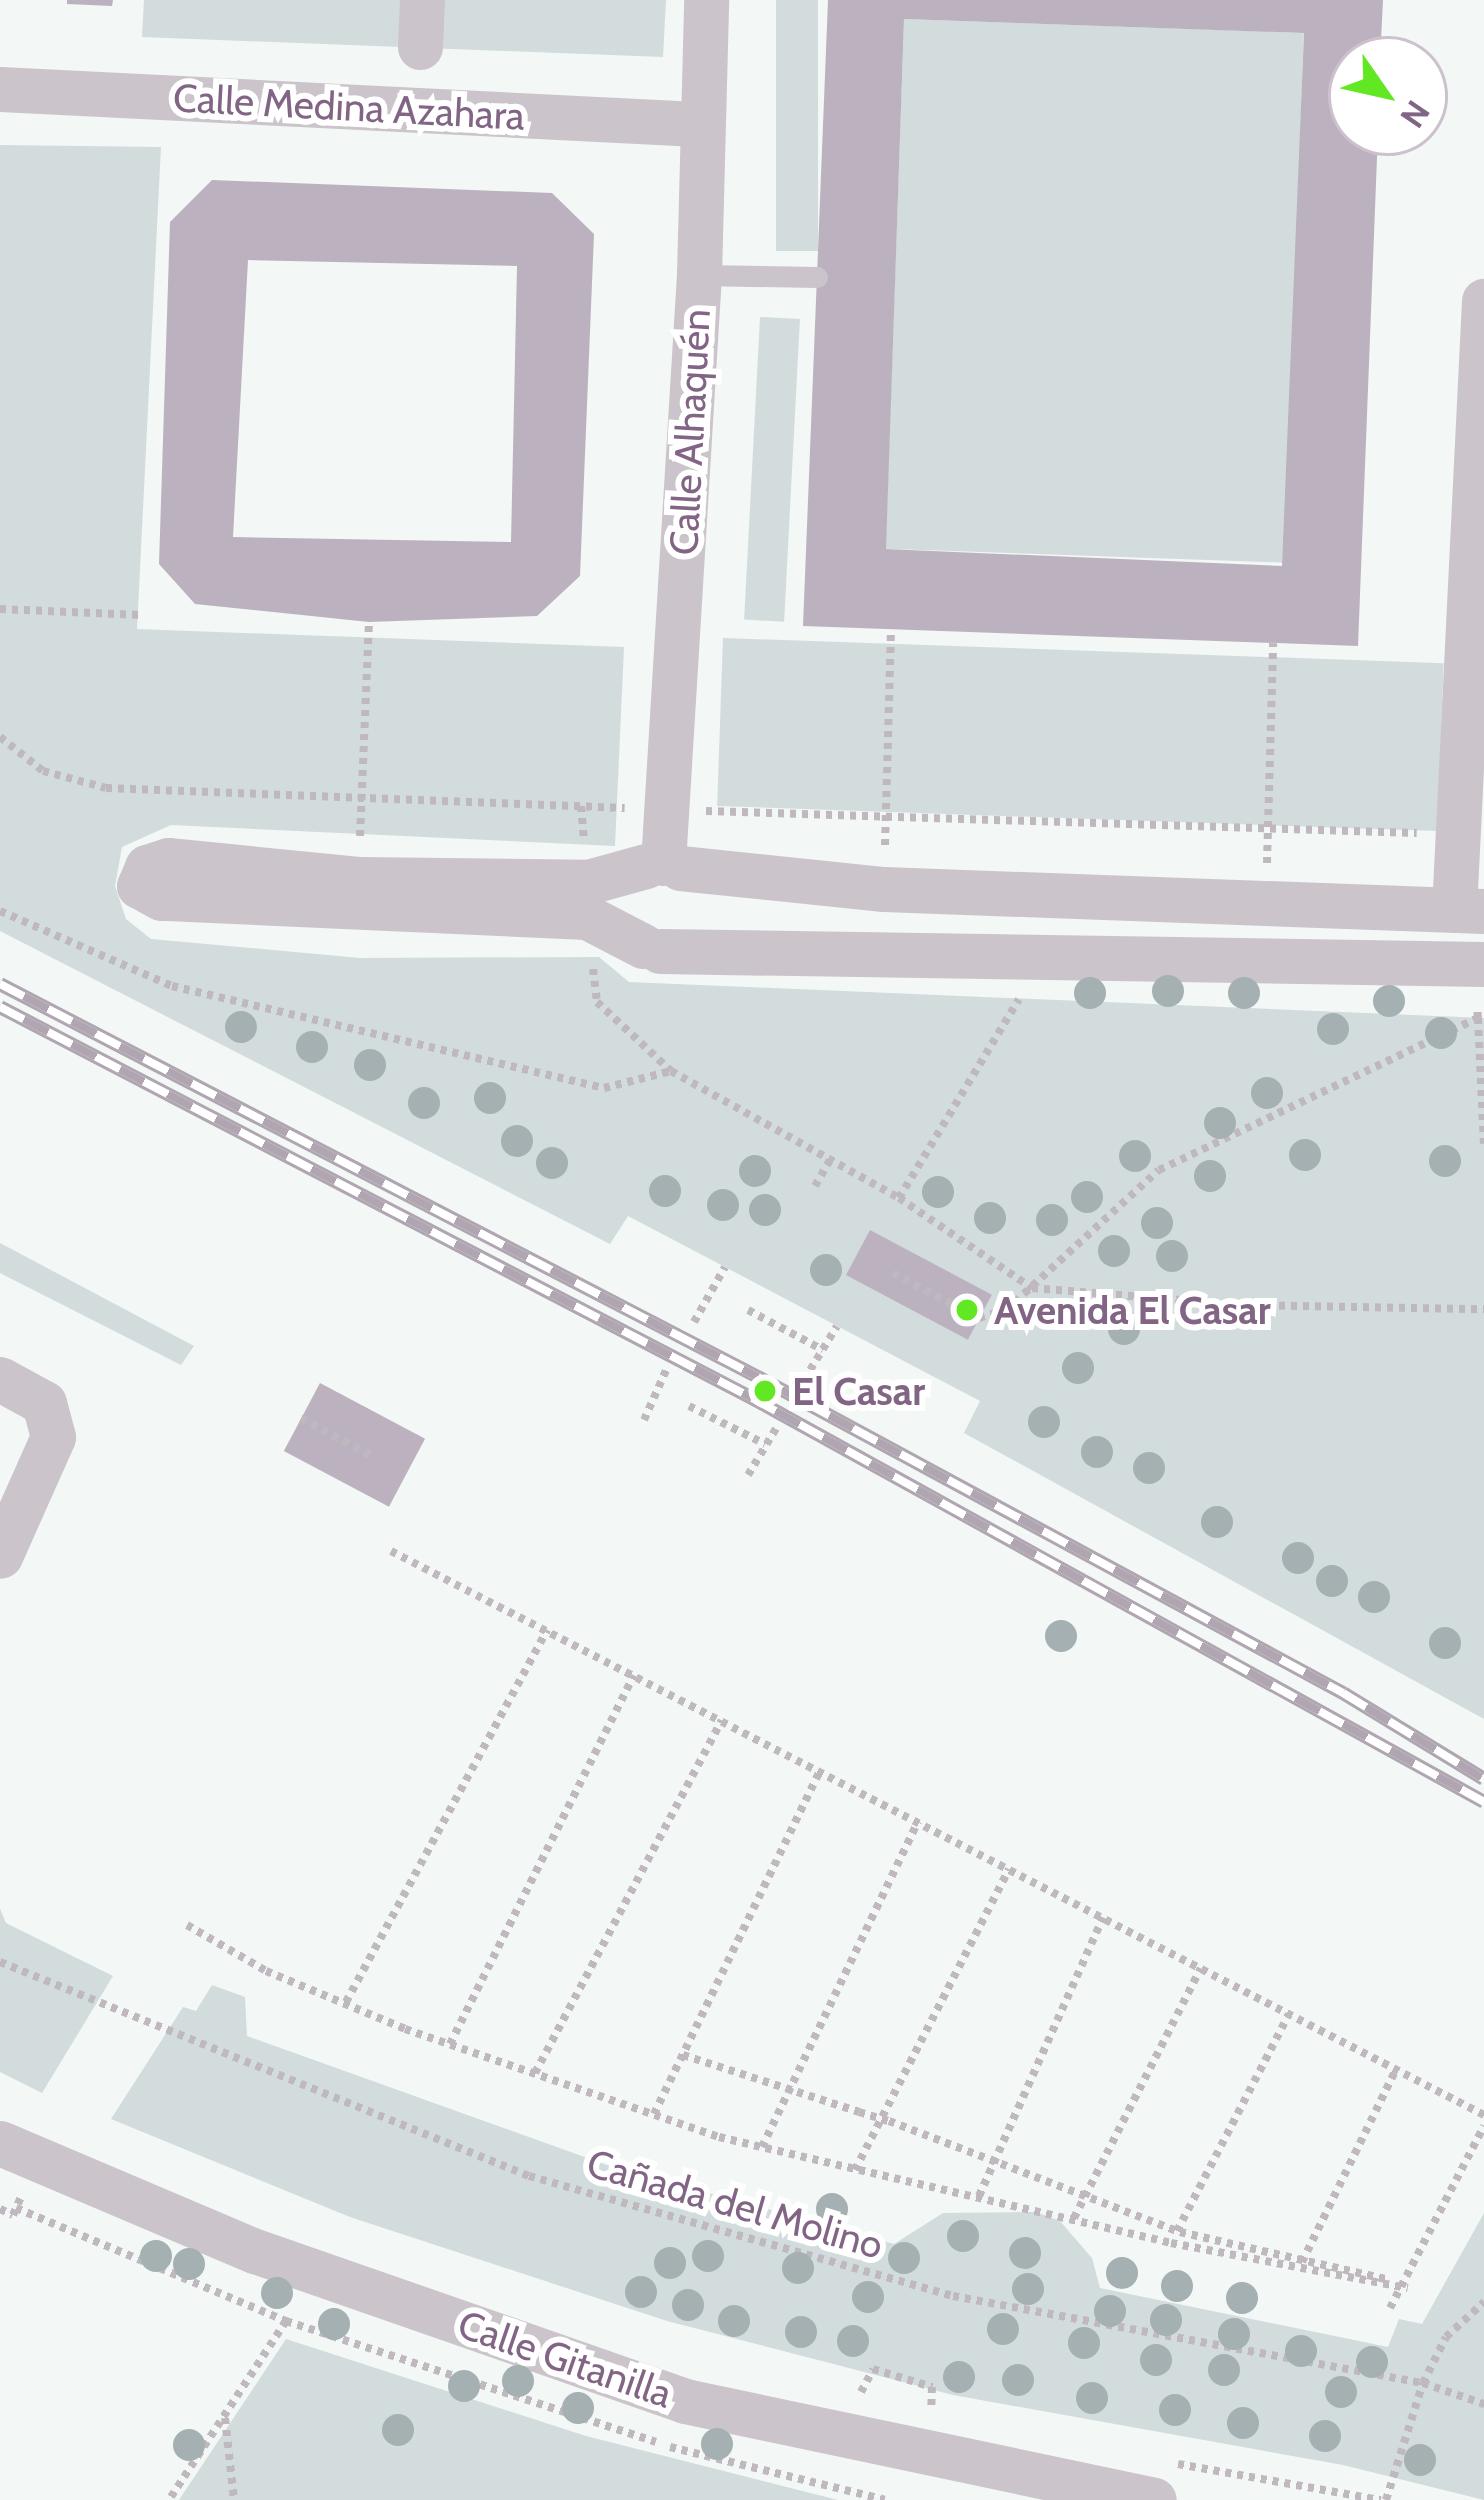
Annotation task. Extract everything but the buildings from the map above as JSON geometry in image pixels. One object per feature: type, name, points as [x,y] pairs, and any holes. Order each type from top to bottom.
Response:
[{"type":"street","points":[[420,47],[422,0]]},
{"type":"street","name":"Calle Alhaquén","points":[[663,866],[699,275],[697,124],[706,0]]},
{"type":"street","name":"Calle Medina Azahara","points":[[0,89],[697,124]]},
{"type":"street","points":[[1479,963],[651,949],[629,937],[618,905],[627,881],[663,866],[884,890],[1469,910],[1458,834],[1480,466],[1484,301]]},
{"type":"street","points":[[651,949],[587,899],[168,860],[147,867],[140,886],[160,898],[587,899],[663,866],[694,878],[705,909],[691,940],[651,949]]},
{"type":"street","points":[[0,1378],[44,1403],[53,1437],[0,1556]]},
{"type":"street","name":"Calle Gitanilla","points":[[0,2143],[255,2251],[685,2401],[1154,2500]]},
{"type":"lane","points":[[699,275],[818,277]]},
{"type":"path","points":[[0,609],[140,615]]},
{"type":"path","points":[[358,879],[369,622]]},
{"type":"path","points":[[884,890],[891,631]]},
{"type":"path","points":[[1266,904],[1273,643]]},
{"type":"path","points":[[0,737],[43,772],[106,788],[1458,834]]},
{"type":"path","points":[[581,806],[596,1002],[670,1071],[899,1198],[1032,1288],[1244,1305],[1484,1309]]},
{"type":"path","points":[[0,911],[94,958],[240,1002],[604,1088],[670,1071]]},
{"type":"path","points":[[899,1198],[1046,955]]},
{"type":"path","points":[[1479,963],[1484,1144]]},
{"type":"path","points":[[893,1273],[980,1318],[1006,1310],[1159,1170],[1478,1018]]},
{"type":"path","points":[[814,1186],[830,1160]]},
{"type":"path","points":[[694,1322],[725,1267]]},
{"type":"path","points":[[748,1310],[823,1350]]},
{"type":"path","points":[[804,1380],[837,1326]]},
{"type":"path","points":[[644,1420],[667,1368]]},
{"type":"path","points":[[689,1406],[765,1444]]},
{"type":"path","points":[[301,1418],[370,1455]]},
{"type":"path","points":[[748,1475],[777,1427]]},
{"type":"path","points":[[391,1551],[1484,2115]]},
{"type":"path","points":[[346,2002],[547,1630]]},
{"type":"path","points":[[450,2044],[634,1675]]},
{"type":"path","points":[[536,2073],[722,1720]]},
{"type":"path","points":[[654,2114],[820,1771]]},
{"type":"path","points":[[761,2147],[918,1822]]},
{"type":"path","points":[[855,2170],[1009,1869]]},
{"type":"path","points":[[980,2196],[1102,1917]]},
{"type":"path","points":[[187,1925],[266,1971],[450,2044],[761,2147],[1172,2243],[1406,2285]]},
{"type":"path","name":"Cañada del Molino","points":[[0,1962],[529,2176],[965,2299],[1423,2383],[1484,2404]]},
{"type":"path","points":[[1074,2219],[1201,1968]]},
{"type":"path","points":[[1172,2243],[1289,2014]]},
{"type":"path","points":[[683,2054],[996,2158],[1084,2198],[1178,2231],[1300,2265]]},
{"type":"path","points":[[1300,2265],[1396,2069]]},
{"type":"path","points":[[1390,2308],[1406,2285],[1484,2126]]},
{"type":"path","points":[[16,2208],[286,2321],[169,2500]]},
{"type":"path","points":[[1386,2500],[1423,2383],[1446,2337],[1484,2302]]},
{"type":"path","points":[[867,2380],[873,2369],[932,2387],[931,2399]]},
{"type":"path","points":[[224,2416],[234,2500]]},
{"type":"shaded area","points":[[144,0],[666,0],[663,57],[142,37]]},
{"type":"shaded area","points":[[776,0],[818,0],[818,251],[776,251]]},
{"type":"shaded area","points":[[904,19],[1304,33],[1285,563],[886,549]]},
{"type":"shaded area","points":[[0,145],[161,147],[137,629],[624,647],[615,846],[171,825],[122,847],[115,886],[126,919],[151,939],[360,958],[599,957],[629,982],[1484,1018],[1484,1719],[964,1433],[980,1401],[628,1216],[610,1244],[0,931]]},
{"type":"shaded area","points":[[760,317],[800,319],[784,622],[744,620]]},
{"type":"shaded area","points":[[723,638],[1444,663],[1438,831],[717,806]]},
{"type":"shaded area","points":[[0,1243],[194,1346],[181,1365],[0,1273]]},
{"type":"shaded area","points":[[0,1909],[6,1923],[113,1976],[42,2093],[0,2072]]},
{"type":"shaded area","points":[[212,1985],[245,1997],[247,2036],[604,2164],[894,2244],[943,2213],[1036,2212],[1060,2221],[1092,2258],[1100,2288],[1388,2347],[1399,2319],[1422,2324],[1484,2213],[1484,2500],[1343,2465],[953,2395],[667,2321],[350,2217],[111,2119],[183,2007],[196,2011]]},
{"type":"shaded area","points":[[286,2339],[586,2436],[838,2500],[179,2500]]},
{"type":"railway","points":[[0,984],[758,1377],[1343,1693],[1484,1779]]},
{"type":"railway","points":[[0,1007],[752,1398],[1484,1802]]},
{"type":"place","name":"Avenida El Casar","points":[[967,1310]]},
{"type":"place","name":"El Casar","points":[[765,1391]]}]
